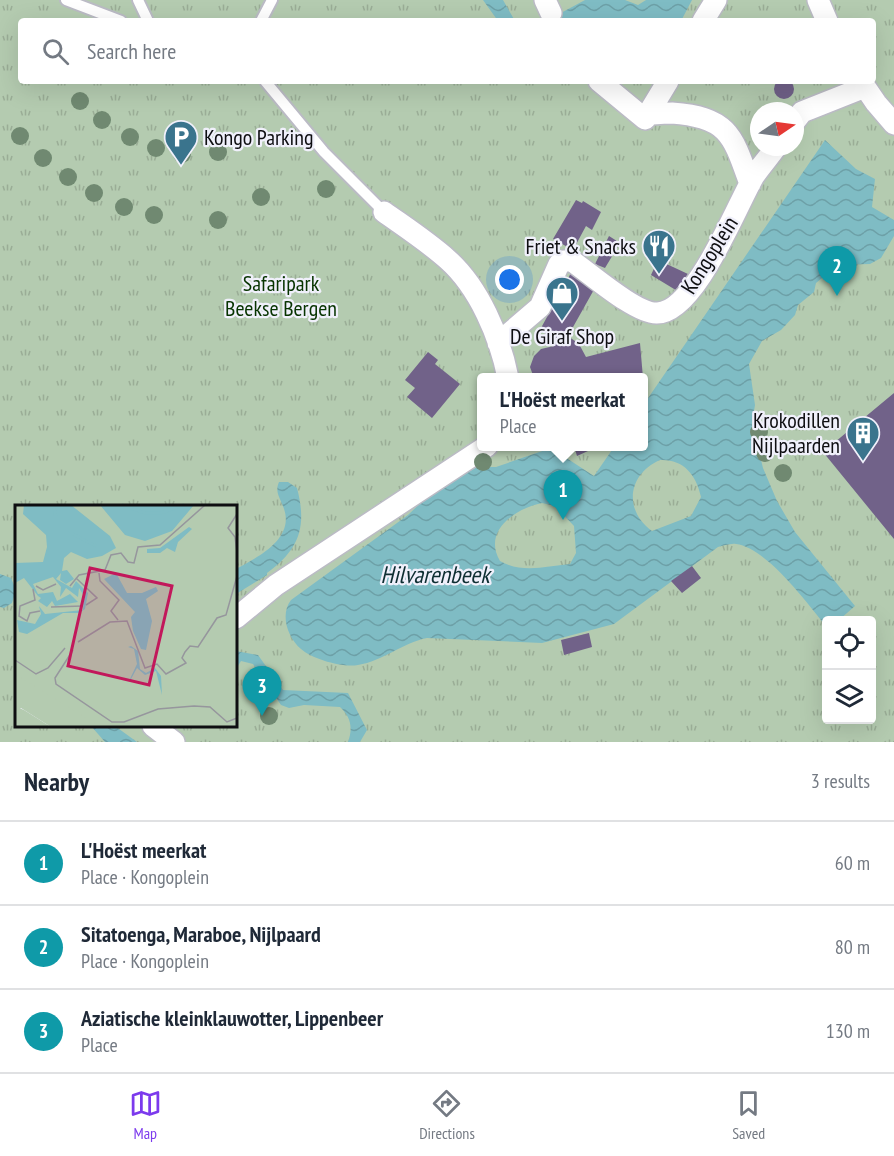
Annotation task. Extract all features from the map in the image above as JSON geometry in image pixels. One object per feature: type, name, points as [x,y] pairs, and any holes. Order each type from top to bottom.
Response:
[{"type":"street","points":[[705,18],[716,0]]},
{"type":"street","points":[[818,0],[826,18]]},
{"type":"street","points":[[603,84],[645,118],[666,84]]},
{"type":"street","points":[[804,111],[863,84],[894,123]]},
{"type":"street","points":[[648,114],[672,113],[714,120],[736,143],[750,184]]},
{"type":"street","name":"Kongoplein","points":[[498,343],[540,307],[559,264],[564,261],[572,261],[640,309],[656,314],[674,310],[703,274],[750,184],[770,156]]},
{"type":"street","points":[[384,212],[448,260],[461,275],[476,295],[498,343],[507,373]]},
{"type":"street","points":[[237,617],[276,585],[481,451]]},
{"type":"street","points":[[154,727],[174,742]]},
{"type":"lane","points":[[66,0],[113,18]]},
{"type":"lane","points":[[138,0],[147,18]]},
{"type":"lane","points":[[263,18],[272,0]]},
{"type":"lane","points":[[267,84],[324,152],[384,212]]},
{"type":"green space","name":"Safaripark Beekse Bergen","points":[[0,0],[894,0],[894,742],[0,742]]},
{"type":"water","points":[[483,0],[503,0],[513,18],[496,18]]},
{"type":"water","points":[[585,0],[625,0],[638,5],[646,0],[692,0],[683,18],[552,18]]},
{"type":"water","name":"Hilvarenbeek","points":[[825,140],[856,169],[875,179],[872,207],[894,220],[894,236],[881,258],[870,264],[838,265],[816,283],[814,292],[798,305],[795,315],[781,330],[762,341],[749,364],[755,405],[752,423],[763,468],[777,501],[795,532],[855,606],[844,616],[822,616],[822,621],[786,578],[760,555],[748,548],[729,544],[718,547],[614,624],[542,643],[427,638],[376,660],[352,666],[336,664],[312,656],[296,644],[289,632],[286,618],[291,600],[408,515],[430,494],[477,467],[496,467],[542,451],[556,451],[594,476],[611,451],[648,451],[648,398]],"holes":[[[660,460],[682,465],[692,475],[701,497],[691,516],[652,531],[643,522],[633,503],[636,483],[649,466]],[[542,503],[555,506],[574,526],[576,553],[570,564],[526,568],[500,561],[495,540],[504,523],[522,510]]]},
{"type":"water","points":[[279,482],[288,482],[297,488],[301,514],[298,536],[287,555],[267,575],[237,593],[237,568],[274,544],[281,536],[285,526],[286,516],[277,491]]},
{"type":"water","points":[[0,574],[11,578],[15,593],[12,603],[4,608],[0,607]]},
{"type":"water","points":[[237,651],[258,655],[283,690],[348,693],[367,730],[360,742],[348,742],[350,723],[340,707],[304,705],[289,708],[281,705],[253,664],[241,661],[237,667]]},
{"type":"water","points":[[92,727],[116,727],[137,742],[105,742]]},
{"type":"building","points":[[775,84],[794,85],[794,93],[788,99],[780,99],[774,93]]},
{"type":"building","points":[[576,200],[582,203],[583,201],[601,212],[592,230],[586,226],[573,250],[553,239]]},
{"type":"building","points":[[609,236],[620,243],[605,268],[595,264]]},
{"type":"building","points":[[658,260],[688,274],[679,292],[651,275]]},
{"type":"building","points":[[572,271],[596,286],[568,336],[579,344],[586,357],[640,343],[643,373],[532,373],[530,367],[534,356],[541,349],[554,346],[541,328]]},
{"type":"building","points":[[428,352],[438,360],[435,364],[460,384],[432,418],[407,397],[415,388],[405,380]]},
{"type":"building","name":"Krokodillen Nijlpaarden","points":[[894,393],[894,539],[823,452]]},
{"type":"building","points":[[576,451],[588,451],[577,456]]},
{"type":"building","points":[[692,566],[701,578],[682,593],[671,581]]},
{"type":"building","points":[[589,633],[592,647],[564,655],[561,640]]},
{"type":"place","name":"Kongo Parking","points":[[181,166]]},
{"type":"place","name":"Friet & Snacks","points":[[659,275]]},
{"type":"place","name":"Sitatoenga, Maraboe, Nijlpaard","points":[[837,296]]},
{"type":"place","name":"De Giraf Shop","points":[[562,322]]},
{"type":"place","name":"Krokodillen Nijlpaarden","points":[[863,462]]},
{"type":"place","name":"L'Hoëst meerkat","points":[[563,520]]},
{"type":"place","name":"Aziatische kleinklauwotter, Lippenbeer","points":[[262,716]]}]
